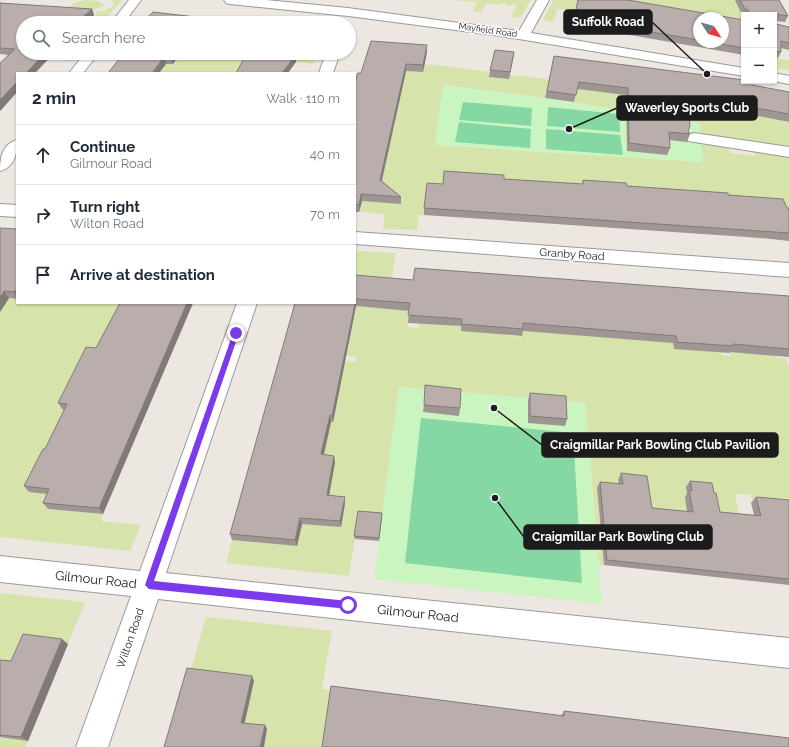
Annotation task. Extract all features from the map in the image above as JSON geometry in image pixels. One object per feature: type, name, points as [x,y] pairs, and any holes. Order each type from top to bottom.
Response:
[{"type":"street","points":[[123,16],[136,0]]},
{"type":"street","name":"Mayfield Road","points":[[230,0],[333,16]]},
{"type":"street","points":[[524,35],[543,0]]},
{"type":"street","name":"Mayfield Road","points":[[356,19],[524,35],[741,71]]},
{"type":"street","points":[[77,72],[86,60]]},
{"type":"street","points":[[326,72],[331,60]]},
{"type":"street","points":[[777,78],[789,80]]},
{"type":"street","points":[[694,138],[789,152]]},
{"type":"street","points":[[0,166],[16,146]]},
{"type":"street","points":[[0,210],[16,212]]},
{"type":"street","name":"Granby Road","points":[[356,238],[789,270]]},
{"type":"street","name":"Wilton Road","points":[[92,747],[247,304]]},
{"type":"street","name":"Gilmour Road","points":[[0,569],[789,653]]},
{"type":"green space","points":[[85,0],[98,1],[104,5],[92,10],[83,10],[71,6],[74,3]]},
{"type":"green space","points":[[111,0],[122,0],[108,16],[96,16],[95,12],[106,10],[114,3]]},
{"type":"green space","points":[[452,0],[531,0],[520,18],[511,17],[516,5],[507,6],[507,4],[502,3],[501,5],[487,3],[481,12],[473,11],[477,2]]},
{"type":"green space","points":[[553,0],[752,0],[746,12],[741,12],[741,19],[729,17],[729,12],[701,12],[645,3],[624,34],[611,32],[614,25],[580,13],[558,9],[552,22],[543,20]]},
{"type":"green space","points":[[777,58],[789,60],[789,70],[777,68]]},
{"type":"green space","points":[[170,60],[283,60],[247,72],[121,72],[154,63],[174,63]]},
{"type":"green space","points":[[283,60],[315,60],[313,64]]},
{"type":"green space","points":[[401,64],[437,65],[490,72],[489,77],[509,79],[510,75],[549,79],[545,98],[443,85],[435,145],[702,162],[701,143],[728,147],[730,153],[755,156],[754,150],[789,155],[789,216],[752,213],[761,239],[751,238],[742,212],[442,188],[424,215],[419,215],[417,230],[383,229],[385,214],[359,212],[362,200],[356,127],[394,130],[395,125],[384,124]]},
{"type":"green space","points":[[581,67],[705,106],[760,110],[760,117],[767,118],[768,112],[781,121],[788,122],[789,116],[789,148],[701,134],[574,102]]},
{"type":"green space","points":[[443,85],[574,102],[700,124],[703,162],[435,145]]},
{"type":"green space","points":[[463,102],[532,108],[531,126],[459,120]]},
{"type":"green space","points":[[548,107],[619,114],[620,132],[547,126]]},
{"type":"green space","points":[[459,122],[531,129],[530,148],[455,142]]},
{"type":"green space","points":[[546,129],[620,135],[623,155],[546,149]]},
{"type":"green space","points":[[356,251],[396,253],[391,285],[410,311],[408,327],[419,328],[420,312],[451,325],[461,326],[461,331],[504,329],[504,335],[521,337],[521,331],[524,331],[719,346],[722,355],[730,356],[729,351],[773,351],[776,358],[786,358],[789,367],[789,506],[753,503],[751,495],[735,494],[741,524],[687,497],[688,514],[645,514],[618,480],[620,490],[597,488],[604,565],[599,565],[585,403],[399,387],[382,516],[359,515],[349,576],[226,563],[232,540],[297,546],[302,524],[326,501],[310,460],[318,421],[333,422],[331,364],[345,365],[345,361],[355,362],[356,357],[347,356],[349,345],[335,344],[342,315],[355,316]]},
{"type":"green space","points":[[0,298],[16,299],[16,304],[128,304],[139,322],[184,326],[182,330],[62,398],[58,407],[72,409],[38,474],[29,473],[23,487],[31,488],[49,495],[49,509],[103,514],[101,521],[141,525],[130,551],[0,537]]},
{"type":"green space","points":[[399,387],[585,403],[602,604],[374,579]]},
{"type":"green space","points":[[421,418],[573,433],[582,583],[405,563]]},
{"type":"green space","points":[[0,593],[85,602],[68,644],[30,639],[0,674]]},
{"type":"green space","points":[[206,617],[332,631],[322,689],[332,690],[324,747],[264,747],[267,729],[244,726],[190,673]]},
{"type":"green space","points":[[0,737],[28,741],[26,747],[0,747]]},
{"type":"building","points":[[578,0],[628,0],[698,12],[693,12],[693,39],[574,19]]},
{"type":"building","points":[[740,0],[779,0],[788,16],[777,14],[777,12],[748,12],[748,10],[745,9]]},
{"type":"building","points":[[0,3],[92,9],[84,16],[16,16],[16,60],[38,60],[27,72],[16,72],[16,83],[0,100],[0,63],[15,49],[0,48]]},
{"type":"building","points":[[153,12],[187,16],[149,16]]},
{"type":"building","points":[[729,17],[741,19],[741,47],[729,45]]},
{"type":"building","points":[[777,24],[789,27],[789,43],[781,41],[781,52],[777,51]]},
{"type":"building","points":[[371,41],[427,45],[423,65],[406,64],[380,180],[401,197],[361,194],[359,205],[356,204],[356,78],[358,73],[361,73]]},
{"type":"building","points":[[495,50],[514,52],[510,72],[490,70]]},
{"type":"building","points":[[554,56],[741,80],[741,84],[752,84],[789,92],[789,114],[707,99],[707,101],[687,98],[690,126],[688,131],[690,134],[669,132],[670,148],[629,143],[628,88],[579,82],[576,95],[547,91]]},
{"type":"building","points":[[118,60],[162,60],[153,72],[109,72]]},
{"type":"building","points":[[243,60],[292,60],[283,72],[237,72]]},
{"type":"building","points":[[444,171],[504,175],[504,179],[583,184],[583,180],[626,183],[627,186],[728,193],[728,195],[783,199],[787,208],[789,208],[789,233],[424,208],[427,183],[443,184]]},
{"type":"building","points":[[0,228],[16,229],[16,291],[14,292],[4,291],[0,298]]},
{"type":"building","points":[[415,268],[789,296],[789,349],[733,344],[734,346],[677,342],[676,336],[523,323],[523,329],[461,324],[462,319],[408,315],[410,303],[356,299],[356,275],[413,280]]},
{"type":"building","points":[[119,304],[187,304],[99,508],[43,503],[49,489],[24,486],[43,449],[45,449],[67,404],[58,403],[86,347],[96,348]]},
{"type":"building","points":[[295,304],[355,304],[332,416],[330,415],[321,454],[334,456],[327,495],[345,497],[340,521],[300,518],[295,540],[230,534]]},
{"type":"building","points":[[425,385],[461,389],[460,408],[424,405]]},
{"type":"building","points":[[530,393],[566,396],[567,419],[530,416]]},
{"type":"building","points":[[621,473],[647,476],[652,508],[693,512],[689,490],[692,491],[690,481],[712,483],[720,512],[761,516],[756,497],[789,500],[789,579],[607,560],[600,482],[623,484]]},
{"type":"building","points":[[358,511],[382,513],[379,538],[354,536]]},
{"type":"building","points":[[23,634],[62,639],[21,737],[0,735],[0,660],[11,661]]},
{"type":"building","points":[[187,668],[252,676],[241,723],[265,725],[260,747],[164,747]]},
{"type":"building","points":[[331,686],[564,716],[564,711],[789,738],[789,747],[322,747]]},
{"type":"place","name":"Suffolk Road","points":[[707,74]]},
{"type":"place","name":"Waverley Sports Club","points":[[569,129]]},
{"type":"place","name":"Craigmillar Park Bowling Club Pavilion","points":[[494,408]]},
{"type":"place","name":"Craigmillar Park Bowling Club","points":[[495,498]]},
{"type":"route","points":[[236,333],[149,585],[348,605]]}]
